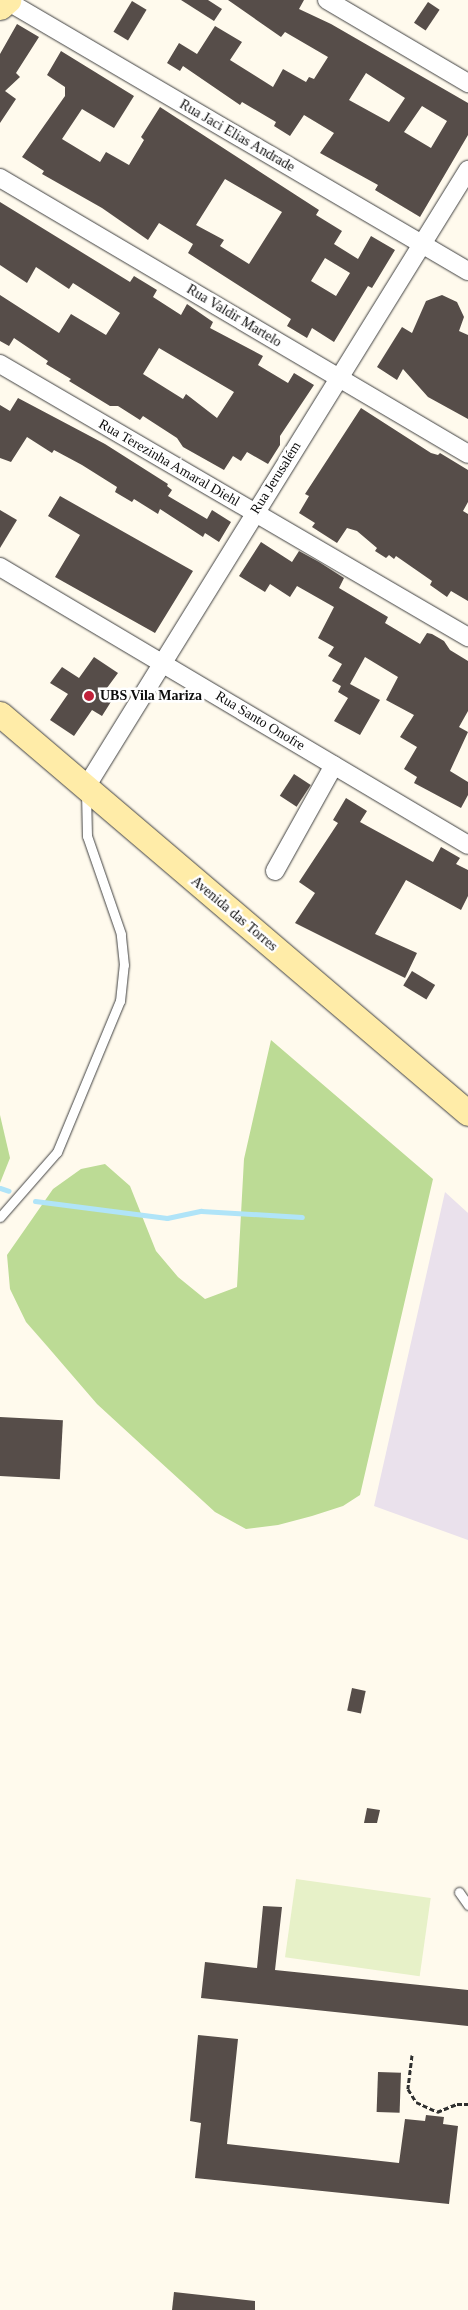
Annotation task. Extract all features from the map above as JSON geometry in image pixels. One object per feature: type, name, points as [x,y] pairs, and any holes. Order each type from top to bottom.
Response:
[{"type":"main road","name":"Avenida das Torres","points":[[0,714],[468,1113]]},
{"type":"street","points":[[326,0],[468,83]]},
{"type":"street","name":"Rua Jaci Elias Andrade","points":[[5,3],[468,271]]},
{"type":"street","name":"Rua Jerusalém","points":[[86,787],[420,243],[468,170]]},
{"type":"street","name":"Rua Valdir Martelo","points":[[0,178],[468,454]]},
{"type":"street","name":"Rua Terezinha Amaral Diehl","points":[[0,364],[468,637]]},
{"type":"street","name":"Rua Santo Onofre","points":[[0,567],[468,845]]},
{"type":"street","points":[[275,871],[334,766]]},
{"type":"lane","points":[[0,1217],[57,1152],[120,1002],[124,964],[121,934],[87,836],[86,787]]},
{"type":"lane","points":[[459,1892],[468,1905]]},
{"type":"path","points":[[412,2055],[408,2089],[416,2102],[438,2112],[457,2104],[468,2104]]},
{"type":"shaded area","points":[[445,1192],[468,1213],[468,1540],[374,1506]]},
{"type":"green space","points":[[271,1040],[433,1179],[360,1495],[343,1506],[312,1516],[278,1525],[246,1529],[215,1512],[97,1404],[26,1322],[10,1289],[7,1255],[53,1189],[81,1169],[105,1164],[130,1186],[156,1251],[178,1277],[205,1299],[237,1287],[244,1159]]},
{"type":"green space","points":[[0,1115],[10,1158],[0,1183]]},
{"type":"green space","points":[[296,1879],[431,1898],[420,1976],[285,1957]]},
{"type":"building","points":[[181,0],[208,0],[222,9],[214,21]]},
{"type":"building","points":[[228,0],[304,0],[299,9],[331,24],[468,103],[468,135],[420,217],[375,190],[378,185],[320,153],[334,133],[304,115],[290,136],[274,126],[276,122],[242,102],[240,105],[183,66],[180,71],[167,63],[179,43],[197,54],[215,26],[242,42],[230,60],[273,87],[283,69],[306,82],[309,77],[314,79],[328,57],[285,32],[281,37]],"holes":[[[366,73],[405,98],[389,122],[349,100]],[[422,106],[447,121],[431,148],[404,132]]]},
{"type":"building","points":[[132,1],[147,10],[128,41],[113,32]]},
{"type":"building","points":[[428,2],[440,10],[426,31],[414,23]]},
{"type":"building","points":[[17,24],[39,37],[16,73],[20,77],[5,91],[16,99],[0,123],[0,54]]},
{"type":"building","points":[[61,51],[134,96],[114,128],[82,109],[62,139],[100,162],[106,152],[129,165],[144,140],[141,137],[160,107],[319,210],[316,215],[342,231],[334,244],[358,259],[371,236],[395,250],[372,288],[368,286],[334,342],[312,328],[307,338],[287,326],[291,319],[188,253],[193,244],[159,223],[148,240],[102,208],[42,174],[44,171],[22,157],[65,96],[65,87],[47,75]],"holes":[[[225,179],[282,212],[249,264],[220,246],[224,240],[196,225]],[[325,258],[350,273],[336,296],[311,281]]]},
{"type":"building","points":[[0,202],[130,282],[134,276],[157,290],[153,297],[181,315],[187,304],[213,322],[210,328],[263,356],[258,365],[288,383],[294,373],[314,385],[280,436],[280,445],[268,464],[247,452],[241,461],[233,456],[224,470],[183,447],[177,438],[143,416],[140,420],[118,406],[110,406],[69,381],[71,379],[46,364],[48,361],[14,338],[9,346],[0,341],[0,295],[59,333],[71,314],[106,335],[120,313],[73,283],[69,289],[36,267],[27,283],[0,265]],"holes":[[[159,348],[234,392],[217,418],[186,394],[183,399],[143,374]]]},
{"type":"building","points":[[442,295],[457,302],[464,317],[459,331],[468,335],[468,419],[428,397],[403,369],[397,380],[377,367],[402,327],[412,333],[426,301]]},
{"type":"building","points":[[18,398],[105,444],[168,484],[167,486],[172,490],[168,496],[207,519],[212,510],[231,522],[219,542],[205,533],[203,537],[160,509],[158,514],[134,499],[132,502],[115,492],[117,487],[82,465],[54,450],[52,453],[27,437],[11,462],[0,458],[0,405],[10,411]]},
{"type":"building","points":[[361,408],[431,453],[438,455],[440,453],[468,470],[468,502],[463,511],[468,514],[468,601],[451,591],[447,597],[430,585],[432,581],[396,556],[394,559],[389,555],[386,558],[375,551],[377,548],[357,531],[347,528],[337,543],[312,527],[315,523],[299,513],[309,496],[305,494]]},
{"type":"building","points":[[60,496],[193,571],[155,633],[55,577],[80,535],[48,516]]},
{"type":"building","points":[[0,510],[17,520],[0,548]]},
{"type":"building","points":[[261,542],[292,562],[299,551],[319,562],[344,578],[339,588],[388,617],[385,623],[420,644],[427,633],[432,634],[444,641],[450,650],[468,661],[468,711],[459,727],[468,732],[450,771],[468,782],[468,795],[461,808],[414,783],[417,777],[404,769],[417,747],[400,737],[414,715],[386,700],[398,677],[365,657],[350,684],[380,700],[360,735],[334,721],[348,698],[338,692],[341,686],[332,681],[342,664],[328,656],[334,647],[318,638],[334,607],[297,586],[290,597],[270,584],[265,592],[239,576]]},
{"type":"building","name":"UBS Vila Mariza","points":[[94,657],[118,673],[104,692],[114,697],[102,716],[92,710],[74,736],[50,720],[68,694],[50,683],[62,667],[79,678]]},
{"type":"building","points":[[294,774],[311,785],[297,807],[280,796]]},
{"type":"building","points":[[346,798],[367,811],[360,822],[433,862],[441,847],[460,858],[456,864],[468,870],[468,896],[461,910],[406,880],[375,934],[417,953],[405,978],[295,923],[315,893],[299,882],[338,823],[333,820]]},
{"type":"building","points":[[412,971],[435,985],[426,999],[403,986]]},
{"type":"building","points":[[0,1417],[63,1420],[60,1479],[0,1476]]},
{"type":"building","points":[[352,1688],[366,1691],[361,1713],[347,1710]]},
{"type":"building","points":[[367,1808],[380,1810],[377,1823],[364,1823]]},
{"type":"building","points":[[263,1906],[282,1907],[275,1970],[468,1990],[468,2026],[201,1998],[205,1962],[257,1968]]},
{"type":"building","points":[[198,2035],[238,2039],[227,2144],[399,2163],[405,2119],[425,2121],[426,2115],[444,2117],[443,2124],[458,2126],[449,2204],[195,2178],[201,2123],[190,2121]]},
{"type":"building","points":[[378,2072],[401,2073],[400,2113],[377,2112]]},
{"type":"building","points":[[174,2292],[255,2301],[255,2310],[172,2310]]},
{"type":"waterway","points":[[0,1188],[9,1191]]},
{"type":"waterway","points":[[35,1201],[167,1218],[201,1211],[302,1217]]},
{"type":"place","name":"UBS Vila Mariza","points":[[89,696]]}]
